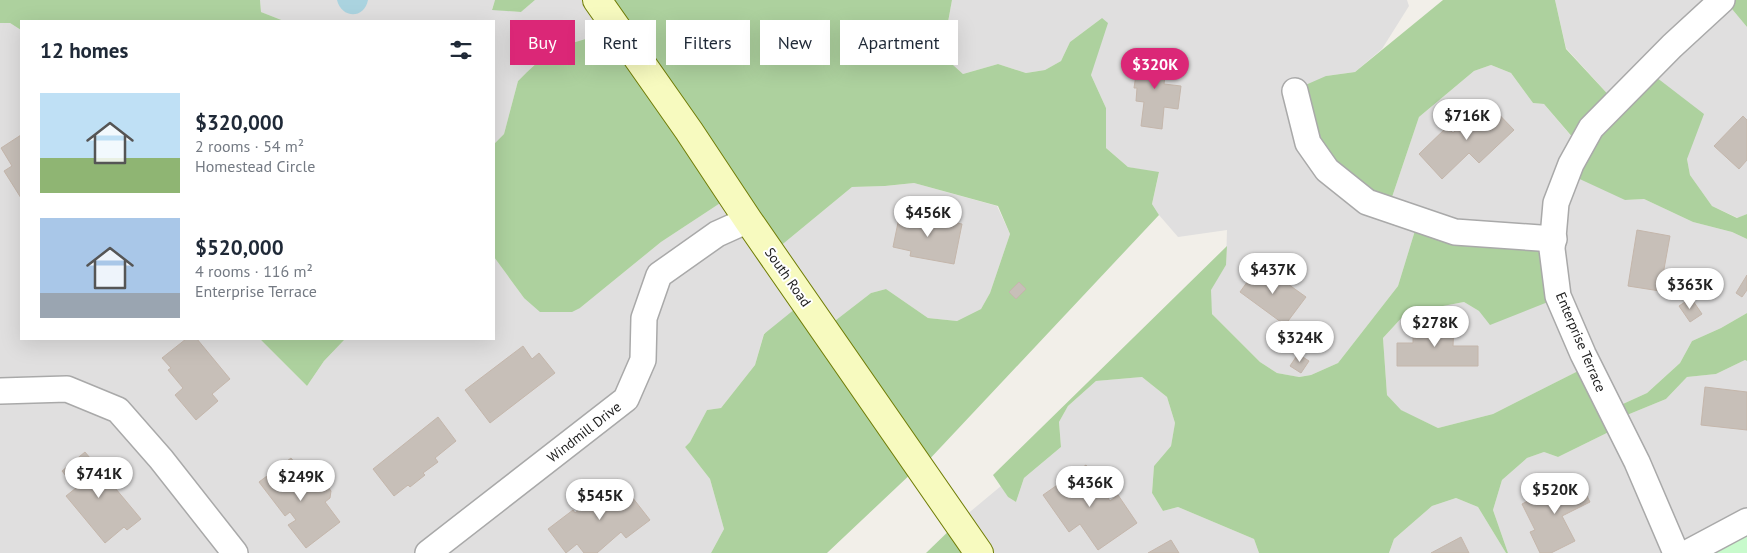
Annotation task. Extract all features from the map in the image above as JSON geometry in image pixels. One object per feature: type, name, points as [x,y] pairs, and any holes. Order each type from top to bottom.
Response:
[{"type":"street","name":"South Road","points":[[597,0],[979,553]]},
{"type":"street","name":"Enterprise Terrace","points":[[1676,553],[1637,462],[1558,296],[1552,248],[1556,203],[1570,164],[1591,128],[1672,46],[1722,0]]},
{"type":"street","points":[[1295,91],[1308,143],[1327,170],[1367,202],[1455,232],[1554,239]]},
{"type":"street","name":"Windmill Drive","points":[[428,553],[626,399],[643,360],[644,318],[659,275],[716,234],[748,220]]},
{"type":"street","points":[[0,391],[67,389],[118,410],[161,458],[235,553]]},
{"type":"street","points":[[1687,553],[1747,520]]},
{"type":"shaded area","points":[[260,0],[495,0],[492,9],[521,12],[535,0],[601,0],[613,20],[585,20],[585,39],[575,42],[575,20],[510,20],[510,65],[535,65],[518,81],[504,134],[495,143],[495,20],[281,20],[261,12]]},
{"type":"shaded area","points":[[952,0],[1407,0],[1409,6],[1382,49],[1355,72],[1326,76],[1388,209],[1419,117],[1474,71],[1491,65],[1511,73],[1533,103],[1544,104],[1625,200],[1644,199],[1693,222],[1732,232],[1747,239],[1747,313],[1721,328],[1692,341],[1680,363],[1647,393],[1614,408],[1588,366],[1493,414],[1438,428],[1400,410],[1387,395],[1383,338],[1406,313],[1464,302],[1479,311],[1417,224],[1398,286],[1338,363],[1311,375],[1298,377],[1277,373],[1260,362],[1212,314],[1210,290],[1226,265],[1227,230],[1178,237],[1152,204],[1159,173],[1128,167],[1106,148],[1106,108],[1091,75],[1102,18],[1070,42],[1061,61],[1045,70],[1026,73],[998,64],[963,74],[953,65],[958,65],[958,20],[948,20]]},
{"type":"shaded area","points":[[1555,0],[1713,0],[1727,3],[1747,27],[1747,214],[1738,218],[1712,206],[1690,175],[1687,159],[1616,103],[1566,48]]},
{"type":"shaded area","points":[[0,23],[10,23],[20,29],[20,340],[261,340],[307,386],[324,361],[344,340],[495,340],[495,258],[524,298],[580,308],[661,242],[734,194],[778,248],[852,187],[914,183],[997,206],[1010,234],[990,293],[981,309],[957,321],[928,318],[886,289],[871,293],[827,327],[764,333],[755,365],[721,408],[707,410],[690,442],[685,447],[710,479],[724,529],[711,553],[0,553]]},
{"type":"shaded area","points":[[1745,360],[1747,361],[1747,523],[1691,553],[1508,553],[1493,510],[1502,480],[1527,458],[1544,452],[1558,457],[1619,427],[1627,415],[1666,399],[1687,377],[1716,374]]},
{"type":"shaded area","points":[[1142,377],[1167,397],[1175,423],[1171,446],[1154,466],[1152,493],[1163,511],[1178,507],[1254,539],[1259,553],[981,553],[965,516],[1001,486],[1008,497],[1016,502],[1024,478],[1061,447],[1059,422],[1068,406],[1096,381]]},
{"type":"shaded area","points":[[1456,498],[1478,507],[1506,553],[1389,553],[1394,539],[1432,506]]},
{"type":"green space","points":[[0,0],[260,0],[261,12],[281,20],[20,20],[20,29],[10,23],[0,23]]},
{"type":"green space","points":[[495,0],[535,0],[521,12],[492,10]]},
{"type":"green space","points":[[601,0],[952,0],[948,20],[840,20],[840,65],[953,65],[963,74],[998,64],[1026,73],[1045,70],[1061,61],[1070,42],[1102,18],[1108,23],[1091,75],[1106,108],[1106,148],[1128,167],[1159,172],[1152,204],[1159,215],[925,464],[915,470],[827,553],[711,553],[724,529],[710,479],[685,447],[690,442],[707,410],[721,408],[755,365],[764,334],[806,300],[827,327],[871,293],[886,289],[928,318],[957,321],[981,309],[990,293],[1010,234],[998,206],[914,183],[852,187],[778,248],[734,194],[661,242],[580,308],[572,312],[540,312],[524,298],[495,258],[495,143],[504,134],[518,81],[535,65],[575,65],[575,42],[585,39],[585,65],[656,65],[656,20],[613,20]]},
{"type":"green space","points":[[1443,0],[1555,0],[1566,49],[1616,103],[1652,74],[1704,114],[1687,159],[1690,175],[1712,206],[1737,218],[1747,214],[1747,239],[1732,232],[1693,222],[1644,199],[1625,200],[1571,175],[1580,146],[1544,104],[1533,103],[1511,73],[1491,65],[1474,71],[1419,117],[1388,209],[1329,172],[1294,90],[1326,76],[1355,72]]},
{"type":"green space","points":[[1713,0],[1747,0],[1747,27],[1727,3]]},
{"type":"green space","points":[[1417,224],[1547,240],[1558,298],[1490,325],[1479,311],[1464,302],[1406,313],[1383,338],[1387,395],[1401,410],[1438,428],[1493,414],[1588,366],[1614,408],[1647,393],[1680,363],[1692,341],[1721,328],[1747,313],[1747,361],[1745,360],[1716,374],[1687,377],[1666,399],[1627,415],[1619,427],[1558,457],[1544,452],[1527,458],[1502,480],[1493,510],[1508,553],[1506,553],[1478,507],[1456,498],[1432,506],[1394,539],[1389,553],[1259,553],[1254,539],[1178,507],[1163,511],[1152,493],[1154,466],[1171,446],[1175,423],[1167,397],[1142,377],[1096,381],[1068,406],[1059,422],[1061,447],[1024,478],[1016,502],[1008,497],[993,475],[1227,246],[1226,265],[1211,290],[1212,314],[1260,362],[1277,373],[1299,377],[1311,375],[1338,363],[1398,286]]},
{"type":"green space","points":[[261,340],[344,340],[324,361],[307,386]]},
{"type":"green space","points":[[955,525],[981,553],[926,553]]},
{"type":"green space","points":[[1747,525],[1747,553],[1695,553]]},
{"type":"water","points":[[337,0],[368,0],[362,11],[352,14],[343,10]]},
{"type":"building","points":[[1139,54],[1167,58],[1164,84],[1181,86],[1178,109],[1164,107],[1162,129],[1141,126],[1144,102],[1136,101],[1137,88],[1134,88]]},
{"type":"building","points":[[1486,101],[1514,130],[1479,163],[1469,153],[1442,179],[1419,154],[1447,127],[1453,133]]},
{"type":"building","points":[[1743,116],[1747,120],[1747,160],[1739,169],[1714,146]]},
{"type":"building","points":[[20,136],[20,196],[4,171],[12,166],[1,148]]},
{"type":"building","points":[[900,213],[962,224],[954,264],[910,256],[911,251],[893,247]]},
{"type":"building","points":[[1637,230],[1670,236],[1660,291],[1628,286]]},
{"type":"building","points":[[1260,264],[1306,297],[1285,325],[1240,292]]},
{"type":"building","points":[[1747,275],[1747,290],[1742,297],[1736,293]]},
{"type":"building","points":[[1019,282],[1026,289],[1016,299],[1009,292]]},
{"type":"building","points":[[1691,298],[1702,314],[1690,322],[1679,306]]},
{"type":"building","points":[[1413,324],[1454,324],[1453,346],[1478,346],[1478,366],[1397,366],[1397,343],[1413,343]]},
{"type":"building","points":[[185,340],[198,340],[230,379],[212,394],[218,401],[196,420],[175,395],[183,388],[168,370],[171,368],[162,358]]},
{"type":"building","points":[[523,346],[532,359],[539,353],[555,373],[490,423],[465,390]]},
{"type":"building","points":[[1298,354],[1309,361],[1301,373],[1290,366]]},
{"type":"building","points":[[1705,387],[1747,392],[1747,430],[1701,425]]},
{"type":"building","points":[[438,417],[456,441],[435,458],[438,462],[423,473],[425,475],[410,487],[408,485],[394,496],[373,469]]},
{"type":"building","points":[[85,452],[141,519],[127,530],[124,527],[105,543],[66,496],[76,488],[62,471]]},
{"type":"building","points":[[291,458],[312,485],[317,481],[325,483],[331,491],[330,498],[325,502],[340,522],[306,548],[288,525],[296,520],[290,512],[285,516],[259,482]]},
{"type":"building","points":[[1086,465],[1110,501],[1118,495],[1137,523],[1098,550],[1080,524],[1069,532],[1043,495]]},
{"type":"building","points":[[1577,476],[1590,502],[1562,516],[1575,541],[1551,553],[1540,553],[1530,532],[1535,530],[1522,504]]},
{"type":"building","points":[[618,479],[650,520],[626,538],[621,532],[597,553],[584,553],[577,544],[566,553],[548,529],[573,510],[575,513]]},
{"type":"building","points":[[1461,537],[1469,553],[1431,553]]},
{"type":"building","points":[[1171,540],[1179,553],[1148,553]]}]
